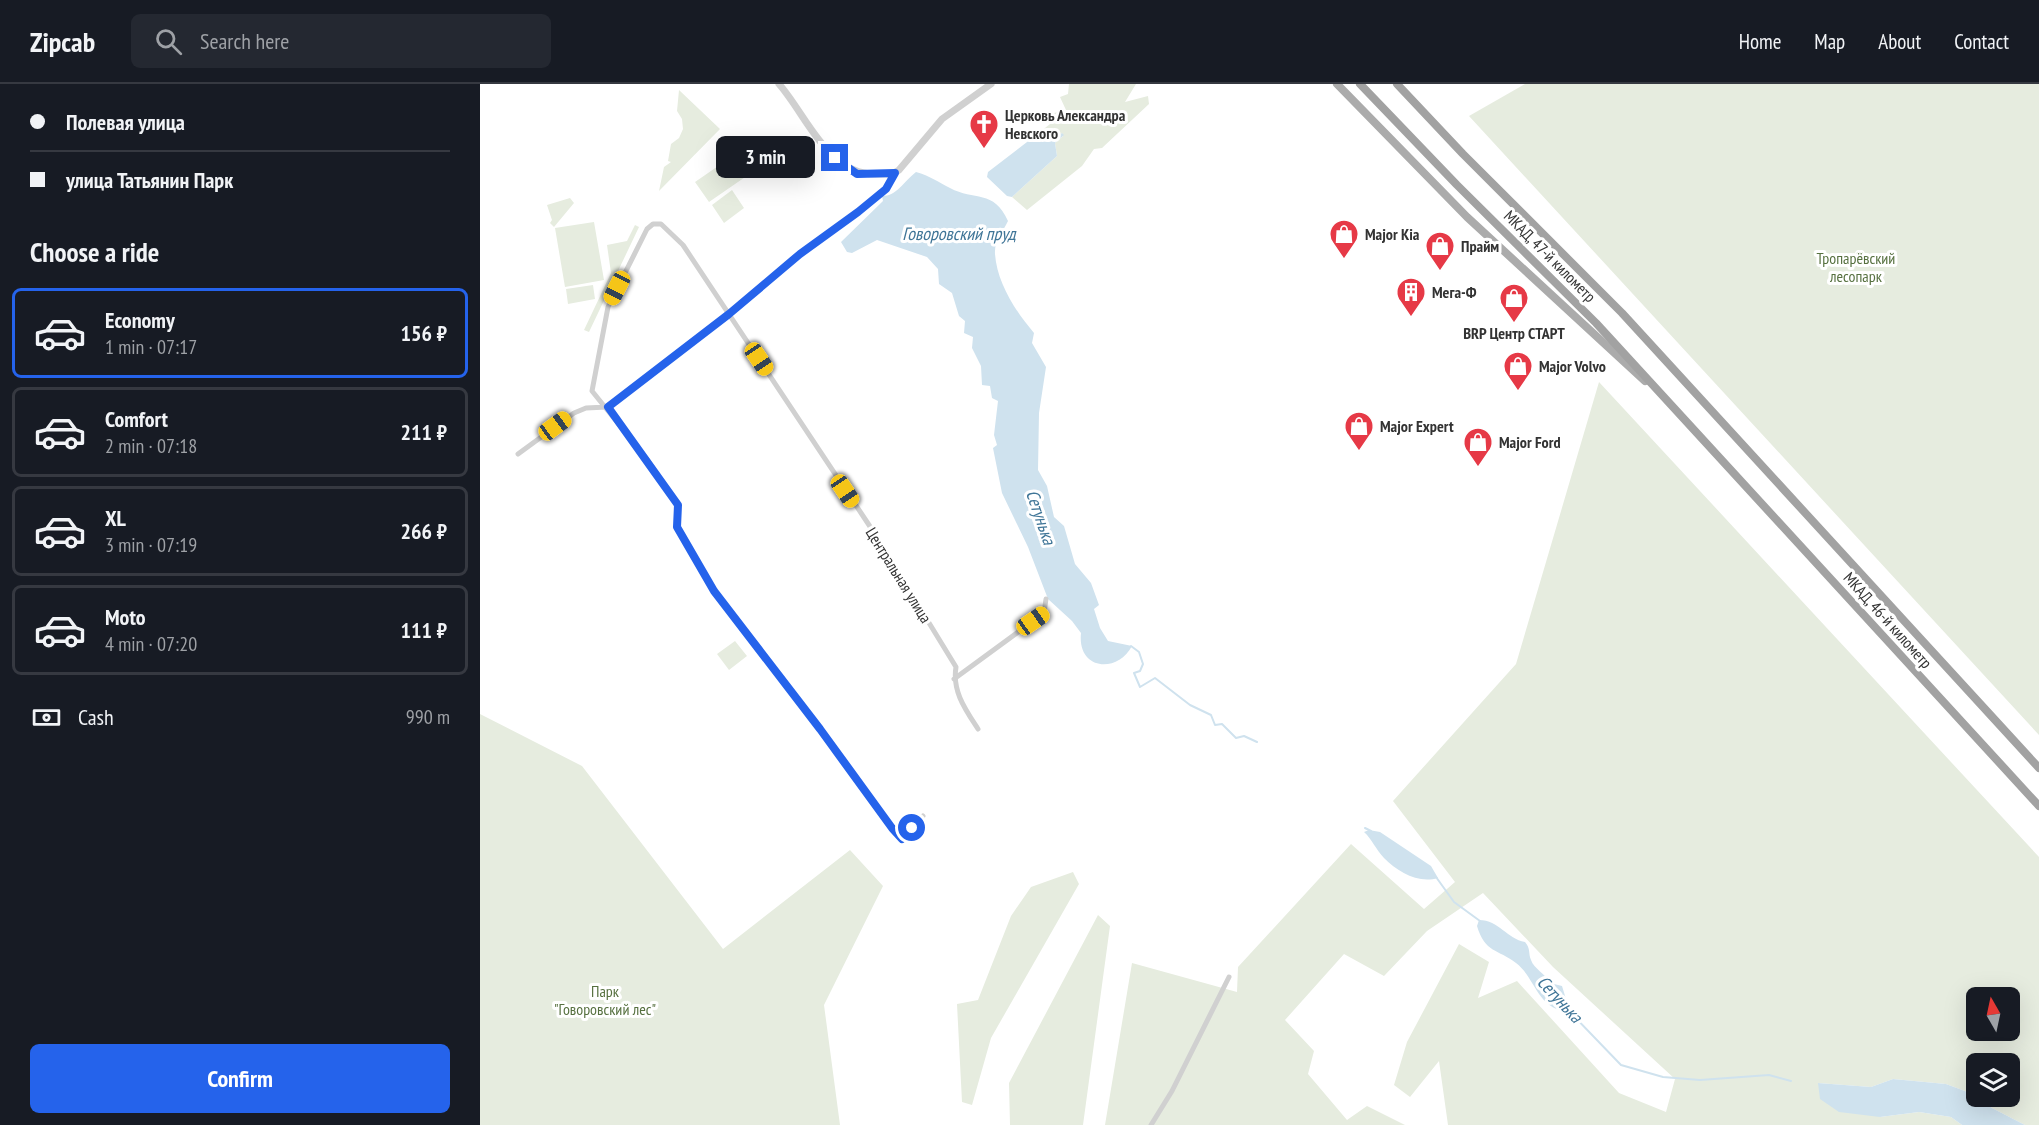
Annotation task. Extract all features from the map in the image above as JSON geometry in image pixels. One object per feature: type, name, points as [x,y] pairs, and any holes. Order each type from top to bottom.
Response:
[{"type":"highway","name":"МКАД, 47-й километр","points":[[1360,84],[1457,185],[1581,307],[1716,453]]},
{"type":"highway","name":"МКАД, 47-й километр","points":[[1397,84],[1463,154],[1607,297],[1736,437]]},
{"type":"highway","name":"МКАД, 46-й километр","points":[[1736,437],[2039,768]]},
{"type":"highway","name":"МКАД, 46-й километр","points":[[1716,453],[2039,806]]},
{"type":"main road","points":[[1337,84],[1467,217],[1668,401]]},
{"type":"street","points":[[779,84],[835,158],[845,167],[857,174],[895,173]]},
{"type":"street","points":[[518,454],[574,413],[586,408],[608,407],[729,314],[800,254],[823,239],[886,189],[895,173],[942,119],[991,84]]},
{"type":"street","name":"Центральная улица","points":[[608,407],[592,391],[608,307],[647,229],[658,223],[683,245],[871,528],[956,667],[954,679],[958,694],[978,729]]},
{"type":"street","points":[[608,407],[678,505],[677,527],[714,591],[820,729],[892,828],[902,839],[923,816]]},
{"type":"street","points":[[954,679],[1044,613],[1046,599]]},
{"type":"street","points":[[1151,1125],[1177,1082],[1229,977]]},
{"type":"green space","points":[[1069,84],[1136,84],[1125,102],[1148,96],[1149,104],[1102,148],[1094,149],[1082,166],[1027,210],[1012,197],[1057,156],[1055,143],[1063,136],[1062,133],[1052,140],[1040,132],[1050,124],[1046,115],[1066,110],[1060,97],[1068,94]]},
{"type":"green space","name":"Тропарёвский лесопарк","points":[[1525,84],[2039,84],[2039,735],[1469,116]]},
{"type":"green space","points":[[679,90],[720,129],[659,191],[664,167],[671,162],[668,161],[671,144],[679,138],[683,129],[682,119],[677,111]]},
{"type":"green space","points":[[737,153],[751,173],[709,202],[695,182]]},
{"type":"green space","points":[[732,190],[744,208],[724,223],[712,205]]},
{"type":"green space","points":[[570,198],[574,203],[554,227],[550,223],[552,220],[547,205]]},
{"type":"green space","points":[[594,222],[604,280],[565,287],[555,228]]},
{"type":"green space","points":[[635,225],[639,227],[589,332],[584,330],[611,273],[607,245],[627,241]]},
{"type":"green space","points":[[593,285],[595,299],[568,304],[566,289]]},
{"type":"green space","points":[[1599,382],[2039,857],[2039,1125],[2025,1125],[1991,1107],[2020,1107],[2020,1053],[1966,1053],[1966,1091],[1946,1084],[1893,1079],[1871,1087],[1818,1083],[1880,1117],[1919,1112],[1951,1117],[1962,1125],[1448,1125],[1439,1061],[1410,1097],[1394,1085],[1407,1042],[1459,944],[1489,962],[1478,998],[1517,981],[1619,1093],[1666,1112],[1675,1079],[1553,967],[1483,893],[1427,931],[1384,976],[1344,954],[1285,1020],[1314,1051],[1308,1074],[1347,1120],[1367,1106],[1405,1125],[1105,1125],[1132,963],[1237,992],[1238,967],[1351,844],[1424,909],[1455,882],[1393,801],[1516,664]]},
{"type":"green space","points":[[735,641],[747,656],[729,670],[717,654]]},
{"type":"green space","name":"Парк \"Говоровский лес\"","points":[[480,714],[582,766],[723,949],[850,850],[883,886],[824,1005],[840,1125],[480,1125]]},
{"type":"green space","points":[[1073,872],[1079,884],[991,1038],[972,1105],[962,1102],[957,1004],[978,1000],[1011,916],[1031,887]]},
{"type":"green space","points":[[1098,915],[1110,926],[1083,1125],[1010,1125],[1009,1083]]},
{"type":"water","points":[[1040,132],[1052,140],[1062,133],[1064,135],[1055,143],[1057,156],[1012,197],[1007,196],[987,177],[988,172]]},
{"type":"water","name":"Говоровский пруд","points":[[916,172],[959,192],[990,200],[1002,211],[1008,221],[996,245],[995,254],[999,276],[1008,296],[1034,333],[1032,343],[1046,367],[1039,413],[1038,470],[1047,486],[1054,517],[1064,526],[1075,564],[1091,583],[1099,605],[1094,609],[1100,628],[1108,641],[1132,646],[1117,661],[1099,664],[1091,661],[1085,655],[1081,645],[1081,633],[1072,621],[1048,599],[1028,547],[1002,493],[993,448],[997,445],[994,435],[998,401],[992,398],[990,386],[982,385],[981,366],[972,348],[973,337],[964,333],[965,321],[959,316],[952,293],[939,284],[938,269],[927,257],[877,240],[852,253],[847,252],[841,242],[883,201],[882,196],[892,194]]},
{"type":"water","points":[[1369,830],[1380,832],[1431,866],[1438,878],[1416,878],[1396,868],[1381,855],[1364,832]]},
{"type":"water","points":[[1479,920],[1492,923],[1525,942],[1535,966],[1550,983],[1562,986],[1570,1012],[1550,1006],[1523,969],[1488,946],[1480,935],[1477,926]]},
{"type":"water","points":[[1893,1079],[1946,1084],[1966,1091],[1966,1107],[1991,1107],[2025,1125],[1962,1125],[1951,1117],[1919,1112],[1880,1117],[1839,1112],[1820,1099],[1818,1083],[1871,1087]]},
{"type":"waterway","name":"Сетунька","points":[[1131,646],[1139,652],[1143,664],[1140,671],[1134,673],[1140,687],[1155,678],[1190,705],[1211,715],[1215,725],[1222,724],[1236,738],[1244,736],[1257,742]]},
{"type":"waterway","name":"Сетунька","points":[[1365,828],[1371,831]]},
{"type":"waterway","name":"Сетунька","points":[[1436,877],[1454,902],[1480,921]]},
{"type":"waterway","name":"Сетунька","points":[[1568,1010],[1621,1065],[1663,1077],[1700,1080],[1769,1075],[1791,1081]]},
{"type":"place","name":"Церковь Александра Невского","points":[[984,150]]},
{"type":"place","name":"Major Kia","points":[[1344,260]]},
{"type":"place","name":"Прайм","points":[[1440,272]]},
{"type":"place","name":"Мега-Ф","points":[[1411,318]]},
{"type":"place","name":"BRP Центр СТАРТ","points":[[1514,324]]},
{"type":"place","name":"Major Volvo","points":[[1518,392]]},
{"type":"place","name":"Major Expert","points":[[1359,452]]},
{"type":"place","name":"Major Ford","points":[[1478,468]]},
{"type":"route","points":[[835,158],[857,174],[895,173],[886,189],[858,212],[800,254],[729,314],[608,407],[678,505],[677,527],[714,591],[740,622],[892,828],[902,839],[912,828]]}]
